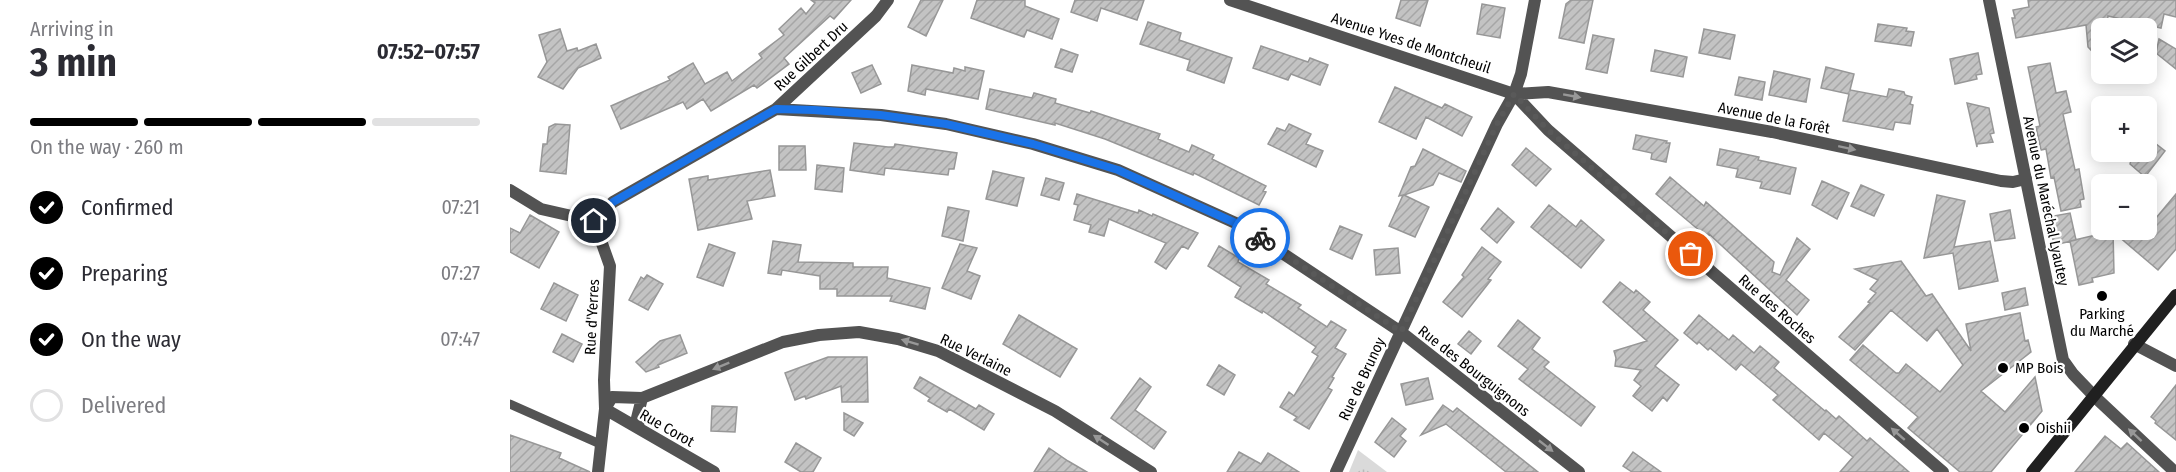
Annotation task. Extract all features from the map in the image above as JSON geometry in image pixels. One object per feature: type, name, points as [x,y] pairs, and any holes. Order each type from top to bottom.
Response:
[{"type":"main road","points":[[2032,472],[2176,295]]},
{"type":"street","name":"Rue Gilbert Dru","points":[[594,221],[613,202],[776,109],[876,16],[888,0]]},
{"type":"street","name":"Avenue Yves de Montcheuil","points":[[1230,0],[1514,94]]},
{"type":"street","name":"Rue de Brunoy","points":[[1336,472],[1497,124],[1514,94],[1524,64],[1535,0]]},
{"type":"street","name":"Avenue du Maréchal Lyautey","points":[[1989,0],[2063,360],[2095,397],[2175,472]]},
{"type":"street","name":"Avenue de la Forêt","points":[[1514,94],[1548,92],[1772,132],[2001,181],[2013,182],[2026,179]]},
{"type":"street","name":"Rue des Roches","points":[[1514,94],[1548,130],[1943,472]]},
{"type":"street","name":"Rue des Bourguignons","points":[[776,109],[880,115],[946,124],[1033,144],[1118,170],[1240,225],[1401,332],[1579,472]]},
{"type":"street","points":[[510,190],[541,209],[594,221]]},
{"type":"street","name":"Rue d'Yerres","points":[[594,221],[610,266],[604,380],[605,409],[598,472]]},
{"type":"street","name":"Rue Verlaine","points":[[605,409],[612,397],[642,398],[783,342],[819,334],[859,332],[898,339],[938,351],[1055,411],[1151,472]]},
{"type":"street","points":[[2134,345],[2176,366]]},
{"type":"street","points":[[639,428],[637,418],[642,398]]},
{"type":"street","name":"Rue Corot","points":[[605,409],[714,472]]},
{"type":"lane","points":[[510,404],[600,444]]},
{"type":"green space","points":[[1358,450],[1387,472],[1349,472]]},
{"type":"building","points":[[811,0],[851,0],[834,19],[830,16],[784,58],[789,64],[757,88],[754,85],[711,111],[703,99],[687,109],[683,102],[621,129],[611,106],[670,80],[668,77],[693,63],[705,84],[727,72],[732,81],[762,58],[759,54],[784,35],[779,29],[801,8],[806,14],[815,3]]},
{"type":"building","points":[[921,0],[943,0],[926,36],[908,27]]},
{"type":"building","points":[[977,0],[1025,0],[1025,6],[1059,19],[1052,39],[1027,30],[1024,37],[971,18]]},
{"type":"building","points":[[1075,0],[1144,0],[1137,20],[1101,8],[1097,21],[1071,12]]},
{"type":"building","points":[[1401,0],[1428,0],[1420,26],[1396,18]]},
{"type":"building","points":[[1571,0],[1593,0],[1584,43],[1559,38],[1566,4]]},
{"type":"building","points":[[2028,0],[2176,0],[2176,17],[2164,14],[2161,28],[2157,27],[2157,18],[2108,16],[2108,18],[2091,18],[2091,50],[2088,47],[2086,25],[2016,38],[2012,18],[2015,18],[2013,10],[2029,7]]},
{"type":"building","points":[[1482,4],[1505,8],[1500,38],[1477,34]]},
{"type":"building","points":[[1148,22],[1181,33],[1179,40],[1232,58],[1224,83],[1187,70],[1190,60],[1140,44]]},
{"type":"building","points":[[1878,24],[1907,28],[1906,31],[1914,32],[1911,46],[1875,41]]},
{"type":"building","points":[[560,29],[567,51],[577,48],[578,51],[596,44],[601,58],[578,68],[563,89],[538,77],[547,62],[539,35]]},
{"type":"building","points":[[1704,29],[1735,35],[1730,59],[1699,53]]},
{"type":"building","points":[[1593,35],[1614,39],[1607,73],[1586,69]]},
{"type":"building","points":[[2159,39],[2176,49],[2176,69],[2157,54]]},
{"type":"building","points":[[1261,46],[1308,62],[1310,58],[1328,65],[1320,85],[1291,74],[1288,80],[1253,68]]},
{"type":"building","points":[[1061,49],[1078,55],[1072,72],[1055,67]]},
{"type":"building","points":[[1655,50],[1687,57],[1683,77],[1651,71]]},
{"type":"building","points":[[1978,53],[1982,74],[1976,75],[1977,79],[1955,84],[1950,59]]},
{"type":"building","points":[[2050,63],[2056,93],[2066,91],[2071,112],[2063,114],[2075,170],[2079,169],[2084,199],[2080,200],[2081,207],[2061,211],[2054,177],[2051,178],[2046,149],[2041,150],[2036,127],[2040,126],[2028,67]]},
{"type":"building","points":[[872,65],[881,84],[861,93],[852,73]]},
{"type":"building","points":[[912,65],[953,73],[954,68],[965,71],[965,67],[984,71],[978,99],[926,89],[925,95],[908,91]]},
{"type":"building","points":[[1826,67],[1854,74],[1850,90],[1887,97],[1889,89],[1904,92],[1905,95],[1912,97],[1910,124],[1895,122],[1893,130],[1843,121],[1849,94],[1821,88]]},
{"type":"building","points":[[1774,71],[1810,79],[1806,102],[1769,95]]},
{"type":"building","points":[[1739,77],[1765,82],[1762,100],[1735,95]]},
{"type":"building","points":[[1395,87],[1442,108],[1445,104],[1472,117],[1462,136],[1426,117],[1416,139],[1379,122]]},
{"type":"building","points":[[990,89],[1032,98],[1034,93],[1056,99],[1055,103],[1090,113],[1091,111],[1160,134],[1158,139],[1189,152],[1192,145],[1214,155],[1212,159],[1266,186],[1263,191],[1266,192],[1259,205],[1194,173],[1193,175],[1105,139],[1055,123],[1055,125],[986,109]]},
{"type":"building","points":[[1967,103],[1989,108],[1994,133],[1990,134],[1993,142],[1977,144],[1977,147]]},
{"type":"building","points":[[555,124],[570,125],[566,174],[540,171],[543,144],[547,144],[549,127]]},
{"type":"building","points":[[1289,124],[1311,134],[1306,144],[1323,151],[1316,167],[1268,144],[1277,128],[1285,131]]},
{"type":"building","points":[[1636,135],[1670,143],[1666,162],[1651,159],[1652,153],[1633,149]]},
{"type":"building","points":[[854,143],[888,147],[894,147],[895,144],[957,153],[954,169],[949,169],[948,175],[885,168],[884,175],[850,170]]},
{"type":"building","points":[[2157,145],[2165,151],[2157,161]]},
{"type":"building","points":[[779,146],[805,146],[806,170],[779,170]]},
{"type":"building","points":[[1526,148],[1551,169],[1536,186],[1512,165]]},
{"type":"building","points":[[1423,149],[1466,171],[1461,182],[1439,173],[1433,185],[1404,195],[1429,207],[1415,237],[1389,226],[1403,195],[1399,196],[1411,167],[1415,166]]},
{"type":"building","points":[[1720,149],[1796,168],[1790,194],[1760,188],[1762,182],[1736,177],[1738,169],[1717,165]]},
{"type":"building","points":[[2130,162],[2157,162],[2147,174],[2142,174]]},
{"type":"building","points":[[817,165],[844,168],[842,192],[815,189]]},
{"type":"building","points":[[770,170],[775,196],[747,201],[752,219],[698,230],[689,179],[708,176],[708,180]]},
{"type":"building","points":[[993,171],[1024,178],[1017,206],[986,199]]},
{"type":"building","points":[[1670,177],[1704,206],[1706,202],[1774,262],[1772,272],[1780,275],[1797,238],[1810,249],[1786,280],[1809,300],[1797,315],[1709,234],[1707,237],[1656,194]]},
{"type":"building","points":[[1046,178],[1064,183],[1059,200],[1041,195]]},
{"type":"building","points":[[1822,181],[1849,193],[1837,219],[1812,205]]},
{"type":"building","points":[[1861,185],[1884,195],[1874,216],[1851,206]]},
{"type":"building","points":[[1077,194],[1138,213],[1139,210],[1152,216],[1153,214],[1198,233],[1188,249],[1182,246],[1166,269],[1155,262],[1166,243],[1109,219],[1104,236],[1089,232],[1091,225],[1074,220],[1078,205],[1074,204]]},
{"type":"building","points":[[2176,194],[2176,249],[2158,270],[2123,240],[2157,240],[2157,217]]},
{"type":"building","points":[[1937,195],[1965,201],[1954,247],[1990,241],[1998,281],[1959,289],[1953,253],[1924,258]]},
{"type":"building","points":[[1549,205],[1576,227],[1581,220],[1604,240],[1581,268],[1531,227]]},
{"type":"building","points":[[948,207],[969,211],[963,241],[942,236]]},
{"type":"building","points":[[1498,208],[1514,222],[1497,243],[1481,229]]},
{"type":"building","points":[[2010,210],[2015,238],[1995,241],[1990,214]]},
{"type":"building","points":[[2070,213],[2076,240],[2054,245],[2048,217]]},
{"type":"building","points":[[530,215],[559,232],[539,268],[510,252],[510,228],[520,233]]},
{"type":"building","points":[[1340,226],[1362,235],[1352,259],[1330,249]]},
{"type":"building","points":[[2091,236],[2091,240],[2113,240],[2114,273],[2092,278],[2093,282],[2079,285],[2070,241]]},
{"type":"building","points":[[773,241],[801,245],[798,262],[853,263],[853,267],[888,267],[887,278],[930,288],[925,309],[890,301],[892,296],[837,296],[837,289],[820,289],[820,276],[782,270],[781,275],[768,273]]},
{"type":"building","points":[[709,244],[735,253],[723,286],[697,277]]},
{"type":"building","points":[[960,244],[977,248],[967,271],[980,276],[971,299],[942,288]]},
{"type":"building","points":[[1219,246],[1239,258],[1238,262],[1269,280],[1266,284],[1301,305],[1298,308],[1327,327],[1331,321],[1346,330],[1335,348],[1346,354],[1332,377],[1334,378],[1328,388],[1332,390],[1309,429],[1294,420],[1297,417],[1280,407],[1289,392],[1294,396],[1318,356],[1312,352],[1316,347],[1263,311],[1262,313],[1235,297],[1241,287],[1208,266]]},
{"type":"building","points":[[1482,247],[1501,262],[1488,279],[1491,280],[1462,317],[1443,302],[1464,277],[1462,275]]},
{"type":"building","points":[[1398,248],[1400,273],[1376,275],[1374,250]]},
{"type":"building","points":[[1901,261],[1926,296],[1932,294],[1971,351],[1966,324],[2020,313],[2025,341],[2028,340],[2031,352],[1981,391],[2005,412],[2035,377],[2042,411],[1991,472],[1960,472],[1908,428],[1918,417],[1850,360],[1863,345],[1896,373],[1899,373],[1906,364],[1940,392],[1963,365],[1937,329],[1927,341],[1891,310],[1855,350],[1839,337],[1870,303],[1868,302],[1876,293],[1870,289],[1878,280],[1855,269]]},
{"type":"building","points":[[647,275],[663,284],[648,310],[629,300],[641,277],[644,279]]},
{"type":"building","points":[[1620,282],[1634,293],[1636,290],[1650,302],[1643,310],[1678,340],[1655,366],[1679,385],[1667,401],[1663,397],[1652,411],[1633,396],[1641,386],[1634,380],[1641,370],[1615,366],[1614,351],[1647,341],[1603,302]]},
{"type":"building","points":[[554,283],[578,295],[566,321],[541,309]]},
{"type":"building","points":[[2025,288],[2028,305],[2005,310],[2002,293]]},
{"type":"building","points":[[1019,315],[1077,349],[1060,377],[1003,344]]},
{"type":"building","points":[[1699,315],[1729,340],[1733,335],[1754,353],[1760,346],[1779,362],[1774,368],[1825,411],[1836,419],[1839,416],[1867,441],[1870,438],[1909,472],[1840,472],[1853,457],[1824,433],[1819,440],[1773,400],[1778,395],[1741,364],[1736,370],[1710,348],[1708,350],[1699,342],[1697,344],[1684,333]]},
{"type":"building","points":[[1518,320],[1540,338],[1532,349],[1549,362],[1544,367],[1595,407],[1581,426],[1519,379],[1528,369],[1498,346]]},
{"type":"building","points":[[1469,331],[1481,341],[1471,354],[1458,344]]},
{"type":"building","points":[[562,334],[582,344],[573,362],[553,352]]},
{"type":"building","points":[[680,335],[687,353],[646,372],[636,362],[660,341]]},
{"type":"building","points":[[828,357],[867,357],[868,402],[842,402],[841,386],[806,399],[805,396],[795,400],[785,373]]},
{"type":"building","points":[[1219,365],[1235,375],[1224,395],[1207,385]]},
{"type":"building","points":[[920,377],[976,409],[979,405],[994,414],[984,430],[949,409],[947,412],[928,401],[930,398],[914,388]]},
{"type":"building","points":[[1140,378],[1151,387],[1135,410],[1166,432],[1154,449],[1111,418]]},
{"type":"building","points":[[1428,378],[1433,399],[1406,405],[1401,384]]},
{"type":"building","points":[[2176,385],[2176,440],[2151,417]]},
{"type":"building","points":[[1443,405],[1453,412],[1457,408],[1538,472],[1506,472],[1446,424],[1421,435]]},
{"type":"building","points":[[712,406],[737,407],[735,432],[711,431]]},
{"type":"building","points":[[844,413],[863,423],[854,436],[844,430]]},
{"type":"building","points":[[1392,418],[1406,429],[1400,436],[1406,441],[1394,457],[1375,442]]},
{"type":"building","points":[[510,435],[561,453],[559,458],[590,472],[510,472]]},
{"type":"building","points":[[2105,436],[2121,449],[2127,443],[2159,472],[2075,472]]},
{"type":"building","points":[[796,443],[821,458],[813,472],[801,472],[785,462]]},
{"type":"building","points":[[1049,448],[1068,461],[1087,472],[1034,472]]},
{"type":"building","points":[[1239,452],[1261,464],[1268,453],[1299,472],[1227,472]]},
{"type":"building","points":[[1633,452],[1661,472],[1632,472],[1623,466]]},
{"type":"way so far","points":[[1260,238],[1401,332],[1497,124],[1514,94],[1548,130],[1691,254]]},
{"type":"place","name":"Parking du Marché","points":[[2102,296]]},
{"type":"place","name":"MP Bois","points":[[2003,368]]},
{"type":"place","name":"Oishii","points":[[2024,428]]},
{"type":"route","points":[[594,221],[613,202],[776,109],[880,115],[946,124],[1033,144],[1118,170],[1240,225],[1260,238]]}]
